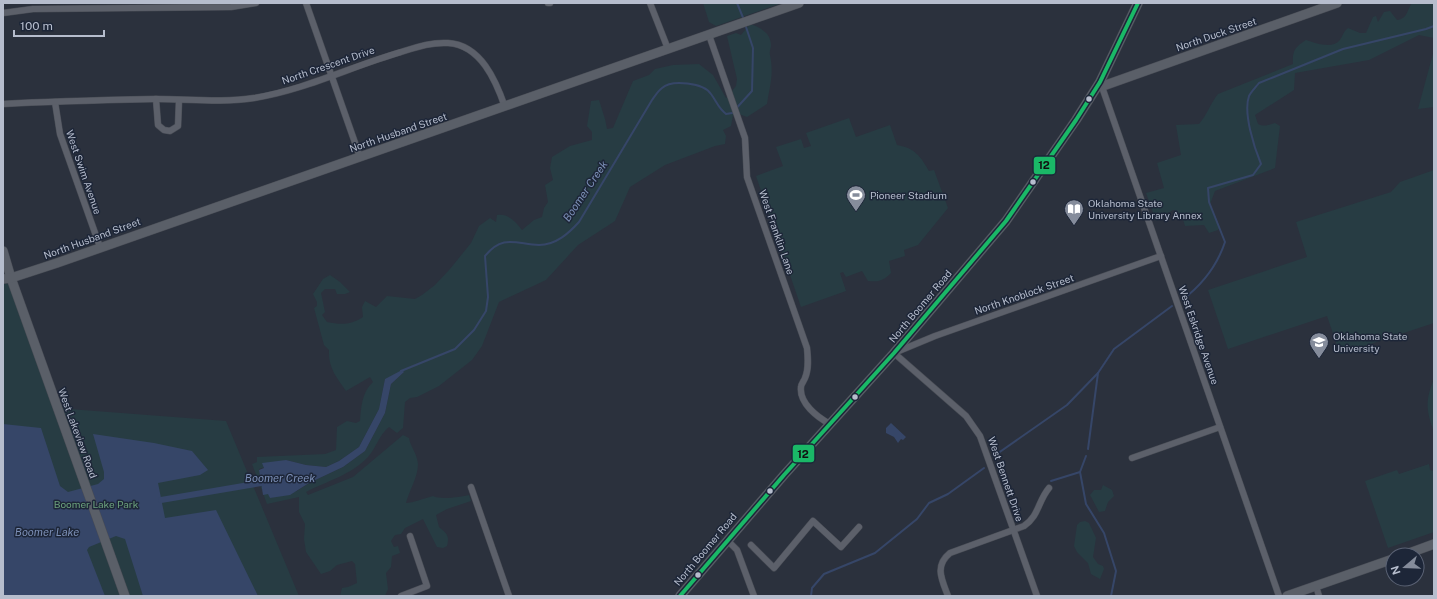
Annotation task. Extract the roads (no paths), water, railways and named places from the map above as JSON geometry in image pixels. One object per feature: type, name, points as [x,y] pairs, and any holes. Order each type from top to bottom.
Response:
[{"type":"main road","name":"North Husband Street","points":[[7,278],[360,157],[799,3]]},
{"type":"main road","name":"North Boomer Road","points":[[680,596],[726,540],[894,353],[1006,221],[1101,84],[1138,3]]},
{"type":"main road","name":"North Duck Street","points":[[1101,84],[1337,3]]},
{"type":"main road","name":"West Lakeview Road","points":[[3,252],[7,278],[84,481],[125,596]]},
{"type":"main road","points":[[1287,596],[1385,562]]},
{"type":"street","points":[[3,13],[33,9],[231,7],[256,3]]},
{"type":"street","points":[[306,3],[360,157]]},
{"type":"street","points":[[650,3],[668,50]]},
{"type":"street","name":"West Franklin Lane","points":[[709,35],[745,138],[747,177],[808,348],[809,361],[805,378],[800,386],[805,404],[821,419],[830,424]]},
{"type":"street","name":"North Crescent Drive","points":[[3,104],[156,100],[233,100],[255,98],[277,93],[332,76],[380,58],[424,44],[449,42],[462,46],[482,61],[495,81],[505,106]]},
{"type":"street","name":"West Eskridge Avenue","points":[[1101,84],[1279,596]]},
{"type":"street","points":[[156,100],[158,125],[164,130],[170,131],[178,126],[179,100]]},
{"type":"street","name":"West Swim Avenue","points":[[55,102],[60,134],[100,247]]},
{"type":"street","name":"North Knoblock Street","points":[[894,353],[935,336],[1161,256]]},
{"type":"street","name":"West Bennett Drive","points":[[894,353],[966,416],[980,436],[1037,596]]},
{"type":"street","points":[[1132,458],[1220,427]]},
{"type":"street","points":[[471,487],[509,596]]},
{"type":"street","points":[[948,596],[940,573],[940,565],[950,553],[1024,526],[1034,518],[1042,498],[1049,488]]},
{"type":"street","points":[[751,544],[774,568],[813,521],[841,547],[859,527]]},
{"type":"street","points":[[401,596],[427,586],[410,536]]},
{"type":"street","points":[[726,540],[737,550],[754,596]]},
{"type":"street","points":[[1316,586],[1319,596]]},
{"type":"water","name":"Boomer Creek","points":[[402,370],[404,372],[391,384],[385,413],[365,451],[343,467],[309,483],[290,495],[270,498],[268,494],[263,495],[259,470],[264,468],[262,463],[286,460],[306,465],[326,467],[339,461],[359,447],[379,409],[385,379]]},
{"type":"water","points":[[891,423],[906,437],[903,440],[901,439],[898,443],[894,437],[886,433],[886,428]]},
{"type":"water","name":"Boomer Lake","points":[[3,424],[41,428],[60,486],[68,492],[98,484],[104,479],[104,472],[93,434],[154,443],[192,451],[208,470],[200,475],[158,483],[165,518],[216,510],[258,596],[143,596],[125,539],[116,536],[89,547],[87,550],[105,596],[3,596]]},
{"type":"waterway","name":"Boomer Creek","points":[[737,3],[744,20]]},
{"type":"waterway","name":"Boomer Creek","points":[[401,371],[455,349],[474,330],[486,311],[488,297],[485,256],[492,249],[498,245],[510,242],[539,245],[551,243],[562,238],[579,222],[652,100],[662,88],[667,85],[680,83],[702,87],[711,94],[723,112],[726,114],[732,113],[752,91],[753,48],[745,24]]},
{"type":"waterway","points":[[1182,300],[1196,288],[1208,274],[1218,259],[1225,242],[1209,202],[1208,188],[1253,175],[1261,164],[1255,149],[1247,111],[1249,96],[1259,83],[1343,49],[1434,26]]},
{"type":"waterway","points":[[994,456],[1067,405],[1098,373],[1114,349],[1172,306]]},
{"type":"waterway","points":[[1088,449],[1098,373]]},
{"type":"waterway","points":[[1051,481],[1080,472],[1086,456]]},
{"type":"waterway","points":[[811,596],[812,588],[824,574],[875,553],[917,519],[929,503],[948,494],[984,468]]},
{"type":"waterway","points":[[1080,472],[1086,504],[1104,533],[1116,571],[1111,596]]},
{"type":"waterway","name":"Boomer Creek","points":[[161,500],[261,483]]},
{"type":"place","name":"Pioneer Stadium","points":[[856,212]]},
{"type":"place","name":"Oklahoma State University Library Annex","points":[[1074,226]]},
{"type":"place","name":"Oklahoma State University","points":[[1319,359]]},
{"type":"park label","name":"Boomer Lake Park","points":[[96,504]]}]
